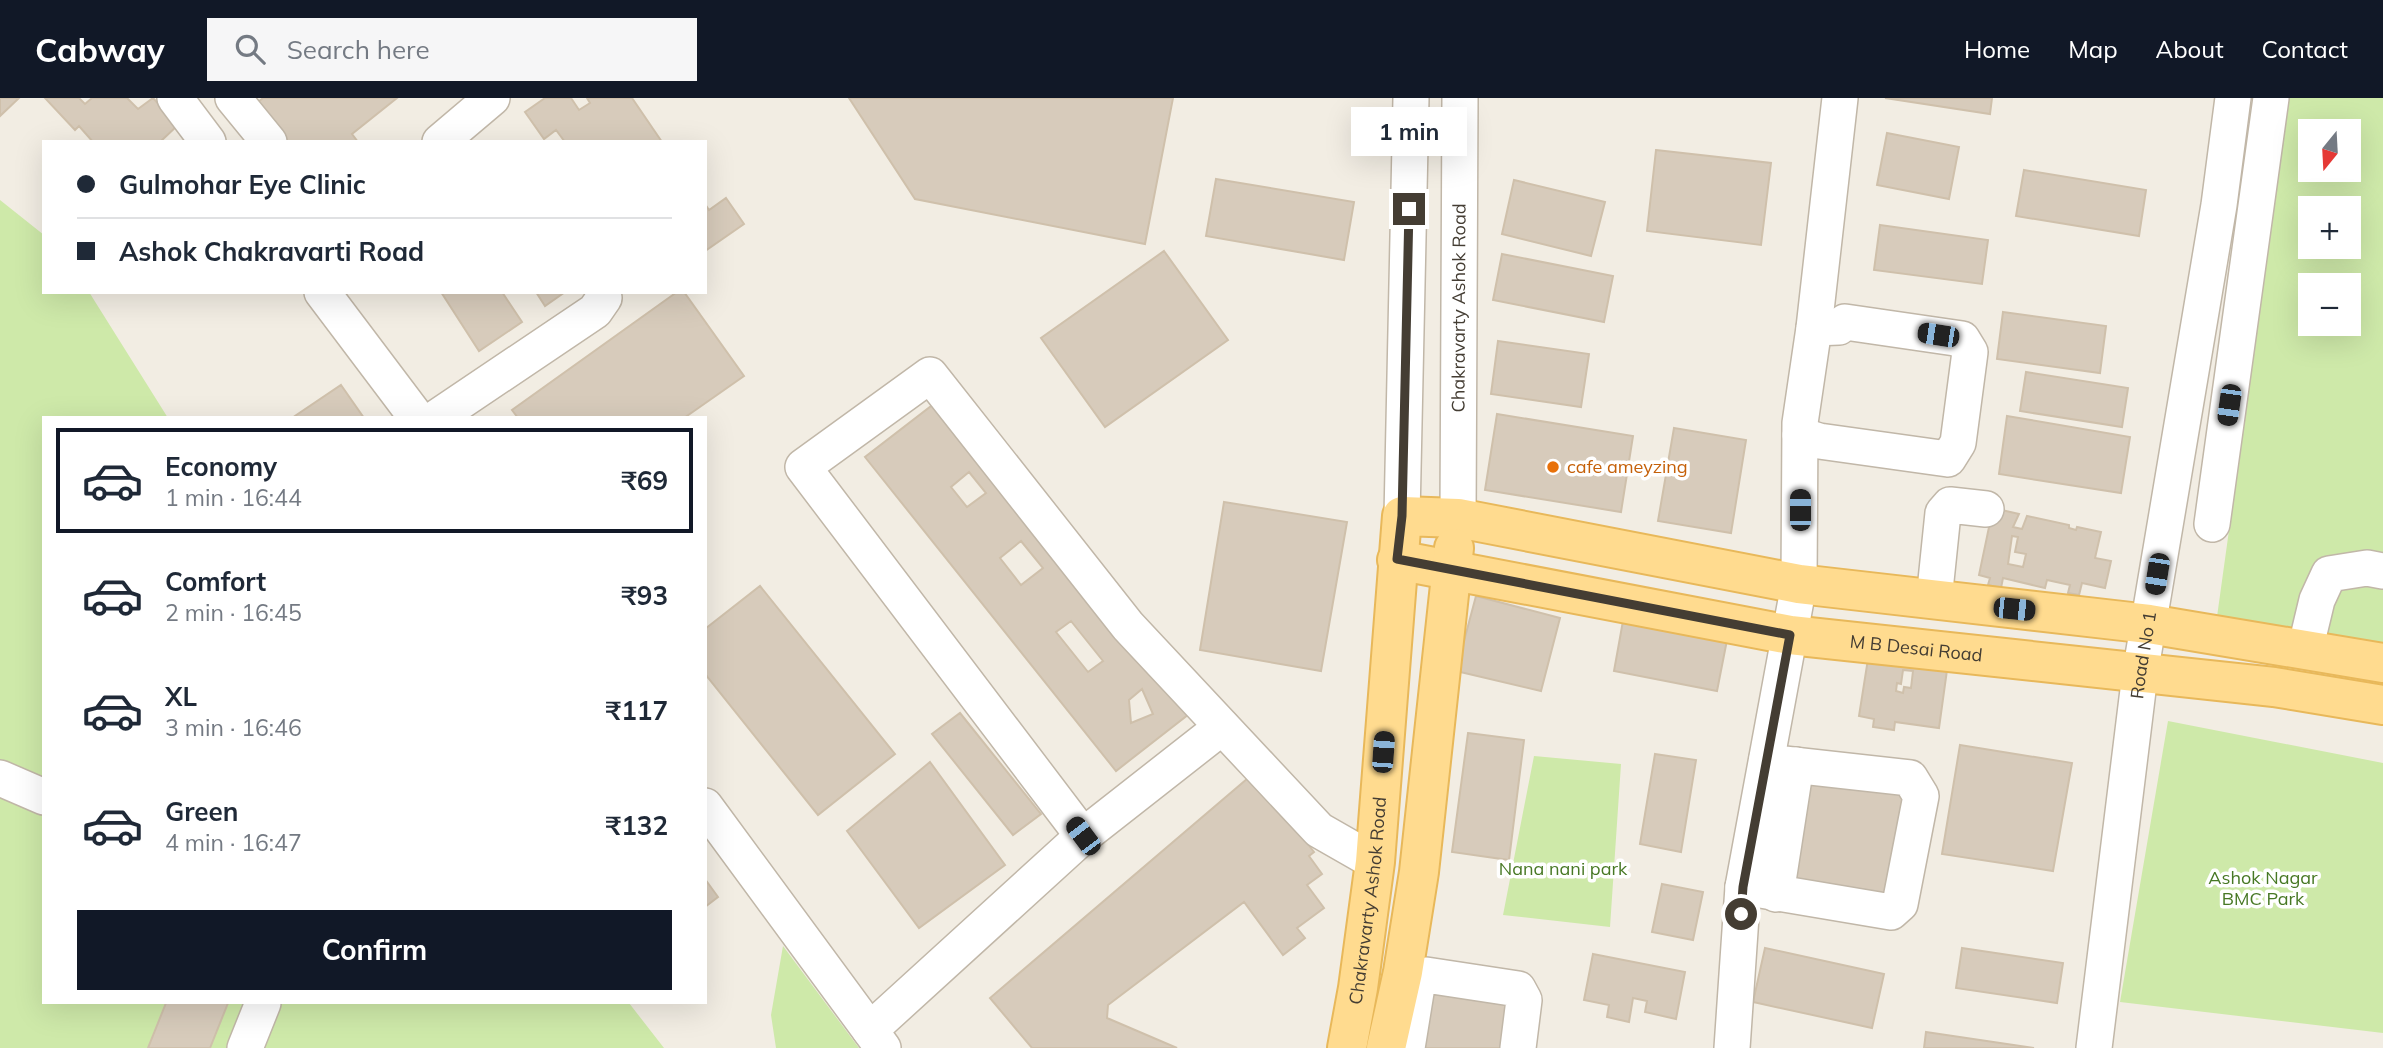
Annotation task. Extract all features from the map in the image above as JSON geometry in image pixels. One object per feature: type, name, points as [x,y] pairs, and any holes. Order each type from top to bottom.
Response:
[{"type":"main road","points":[[1402,516],[1458,518],[1799,584],[2149,624],[2383,663]]},
{"type":"main road","name":"Chakravarty Ashok Road","points":[[1347,1048],[1376,862],[1402,516]]},
{"type":"main road","name":"Chakravarty Ashok Road","points":[[1386,1048],[1403,972],[1419,872],[1458,518]]},
{"type":"main road","name":"M B Desai Road","points":[[1397,559],[1790,635],[2274,687],[2383,705]]},
{"type":"street","points":[[192,120],[225,98]]},
{"type":"street","points":[[233,98],[267,140]]},
{"type":"street","points":[[442,140],[492,98]]},
{"type":"street","points":[[1402,516],[1411,98]]},
{"type":"street","name":"Chakravarty Ashok Road","points":[[1458,518],[1460,98]]},
{"type":"street","points":[[1732,1048],[1782,762],[1790,635],[1799,584],[1810,431],[1825,337],[1840,98]]},
{"type":"street","name":"Road No 1","points":[[2094,1048],[2140,674],[2219,205],[2233,98]]},
{"type":"street","points":[[2212,524],[2221,458],[2250,301],[2250,256],[2256,212],[2272,142],[2272,98]]},
{"type":"street","points":[[2219,205],[2256,212]]},
{"type":"street","points":[[2211,249],[2250,256]]},
{"type":"street","points":[[324,294],[415,416]]},
{"type":"street","points":[[447,411],[595,311],[604,298],[603,294]]},
{"type":"street","points":[[1810,431],[1948,459],[1958,443],[1970,352],[1962,339],[1845,322],[1825,337]]},
{"type":"street","points":[[1083,836],[803,467],[930,375],[1128,626],[1319,830],[1376,862]]},
{"type":"street","points":[[2179,448],[2221,458]]},
{"type":"street","points":[[1934,600],[1943,513],[1950,505],[1986,509]]},
{"type":"street","points":[[2305,650],[2317,600],[2329,574],[2367,568],[2383,571]]},
{"type":"street","points":[[707,809],[876,1039],[1083,836],[1222,727]]},
{"type":"street","points":[[1760,890],[1891,912],[1900,904],[1921,796],[1910,778],[1782,762]]},
{"type":"street","points":[[0,778],[42,796]]},
{"type":"street","points":[[1407,1048],[1418,980],[1426,975],[1518,989],[1524,1000],[1518,1048]]},
{"type":"street","points":[[245,1048],[262,1004]]},
{"type":"green space","points":[[2289,98],[2383,98],[2383,649],[2216,624]]},
{"type":"green space","points":[[0,200],[42,233],[42,294],[90,294],[167,416],[42,416],[42,1004],[630,1004],[664,1048],[0,1048]]},
{"type":"green space","name":"Ashok Nagar BMC Park","points":[[2168,721],[2383,763],[2383,1033],[2120,1002]]},
{"type":"green space","name":"Nana nani park","points":[[1534,756],[1621,764],[1610,927],[1503,915]]},
{"type":"green space","points":[[783,946],[859,1048],[776,1048],[771,1015]]},
{"type":"building","points":[[0,98],[19,98],[0,116]]},
{"type":"building","points":[[45,98],[79,98],[85,104],[92,98],[127,98],[138,109],[153,98],[178,125],[162,140],[91,140],[79,126],[75,130]]},
{"type":"building","points":[[263,98],[397,98],[352,134],[356,140],[270,140],[247,111]]},
{"type":"building","points":[[545,98],[571,98],[579,110],[590,103],[587,98],[632,98],[661,140],[564,140],[556,130],[544,139],[525,112]]},
{"type":"building","points":[[849,98],[1173,98],[1145,244],[915,199]]},
{"type":"building","points":[[1885,98],[1992,98],[1990,114]]},
{"type":"building","points":[[1887,133],[1959,147],[1949,199],[1877,185]]},
{"type":"building","points":[[1656,150],[1771,163],[1761,245],[1647,231]]},
{"type":"building","points":[[2024,170],[2146,190],[2139,236],[2016,216]]},
{"type":"building","points":[[1216,179],[1354,202],[1344,260],[1206,236]]},
{"type":"building","points":[[1514,180],[1605,202],[1591,256],[1502,234]]},
{"type":"building","points":[[726,198],[744,224],[707,250],[707,207],[709,210]]},
{"type":"building","points":[[1880,225],[1988,240],[1982,284],[1874,270]]},
{"type":"building","points":[[1164,251],[1228,340],[1105,427],[1041,338]]},
{"type":"building","points":[[1502,254],[1613,276],[1604,322],[1493,300]]},
{"type":"building","points":[[442,294],[503,294],[522,322],[479,351]]},
{"type":"building","points":[[537,294],[562,294],[545,306]]},
{"type":"building","points":[[674,294],[685,294],[744,376],[687,416],[516,416],[512,410]]},
{"type":"building","points":[[2003,312],[2106,326],[2100,373],[1997,359]]},
{"type":"building","points":[[1498,341],[1589,354],[1581,407],[1491,394]]},
{"type":"building","points":[[2026,372],[2128,388],[2122,427],[2020,411]]},
{"type":"building","points":[[341,385],[363,416],[295,416]]},
{"type":"building","points":[[939,400],[1189,714],[1116,771],[865,457]],"holes":[[[969,472],[986,493],[967,507],[951,487]],[[1021,541],[1043,568],[1021,585],[1000,558]],[[1071,621],[1103,661],[1088,672],[1056,632]],[[1142,689],[1153,714],[1131,723],[1129,700]]]},
{"type":"building","points":[[1497,414],[1633,436],[1621,512],[1485,490]]},
{"type":"building","points":[[2007,416],[2130,437],[2121,493],[1999,474]]},
{"type":"building","points":[[1674,428],[1746,440],[1731,533],[1658,521]]},
{"type":"building","points":[[1224,502],[1347,522],[1321,671],[1200,650]]},
{"type":"building","points":[[1993,508],[2019,514],[2013,527],[2022,529],[2027,516],[2069,525],[2069,528],[2076,530],[2077,527],[2101,532],[2095,558],[2111,561],[2105,588],[2082,583],[2079,595],[2068,593],[2070,585],[2047,580],[2045,588],[2003,578],[2001,588],[1988,585],[1990,578],[1979,575]],"holes":[[[2012,536],[2018,537],[2015,552],[2026,554],[2023,567],[2008,564]]]},
{"type":"building","points":[[760,586],[895,754],[818,815],[707,676],[707,627]]},
{"type":"building","points":[[1476,596],[1560,618],[1541,691],[1456,671]]},
{"type":"building","points":[[1623,621],[1727,640],[1717,691],[1614,671]]},
{"type":"building","points":[[1868,659],[1947,670],[1939,728],[1895,722],[1894,730],[1873,727],[1874,719],[1859,716]],"holes":[[[1903,670],[1913,671],[1911,688],[1904,687],[1903,693],[1896,691],[1897,683],[1901,684]]]},
{"type":"building","points":[[960,713],[1041,814],[1013,835],[932,734]]},
{"type":"building","points":[[1468,733],[1524,740],[1509,860],[1452,852]]},
{"type":"building","points":[[1960,745],[2072,763],[2053,871],[1942,854]]},
{"type":"building","points":[[1655,754],[1696,760],[1681,852],[1640,844]]},
{"type":"building","points":[[930,762],[1005,865],[919,928],[847,831]]},
{"type":"building","points":[[1254,773],[1314,852],[1309,856],[1322,874],[1307,885],[1324,908],[1297,928],[1305,938],[1283,955],[1244,902],[1108,1005],[1107,1018],[1177,1048],[1032,1048],[990,998]]},
{"type":"building","points":[[1799,774],[1905,790],[1889,896],[1784,880]]},
{"type":"building","points":[[707,882],[718,897],[707,905]]},
{"type":"building","points":[[1662,884],[1703,892],[1693,940],[1652,932]]},
{"type":"building","points":[[1765,948],[1884,974],[1872,1028],[1753,1002]]},
{"type":"building","points":[[1962,948],[2063,963],[2057,1003],[1956,988]]},
{"type":"building","points":[[1593,954],[1685,972],[1676,1019],[1645,1012],[1647,1001],[1633,998],[1629,1022],[1607,1017],[1609,1005],[1584,1000]]},
{"type":"building","points":[[1426,982],[1515,1000],[1508,1048],[1415,1048]]},
{"type":"building","points":[[166,1004],[228,1004],[210,1048],[148,1048]]},
{"type":"building","points":[[1926,1032],[2034,1048],[1924,1048]]},
{"type":"place","name":"cafe ameyzing","points":[[1553,467]]},
{"type":"route","points":[[1409,209],[1402,516],[1397,559],[1790,635],[1743,887],[1741,914]]}]
